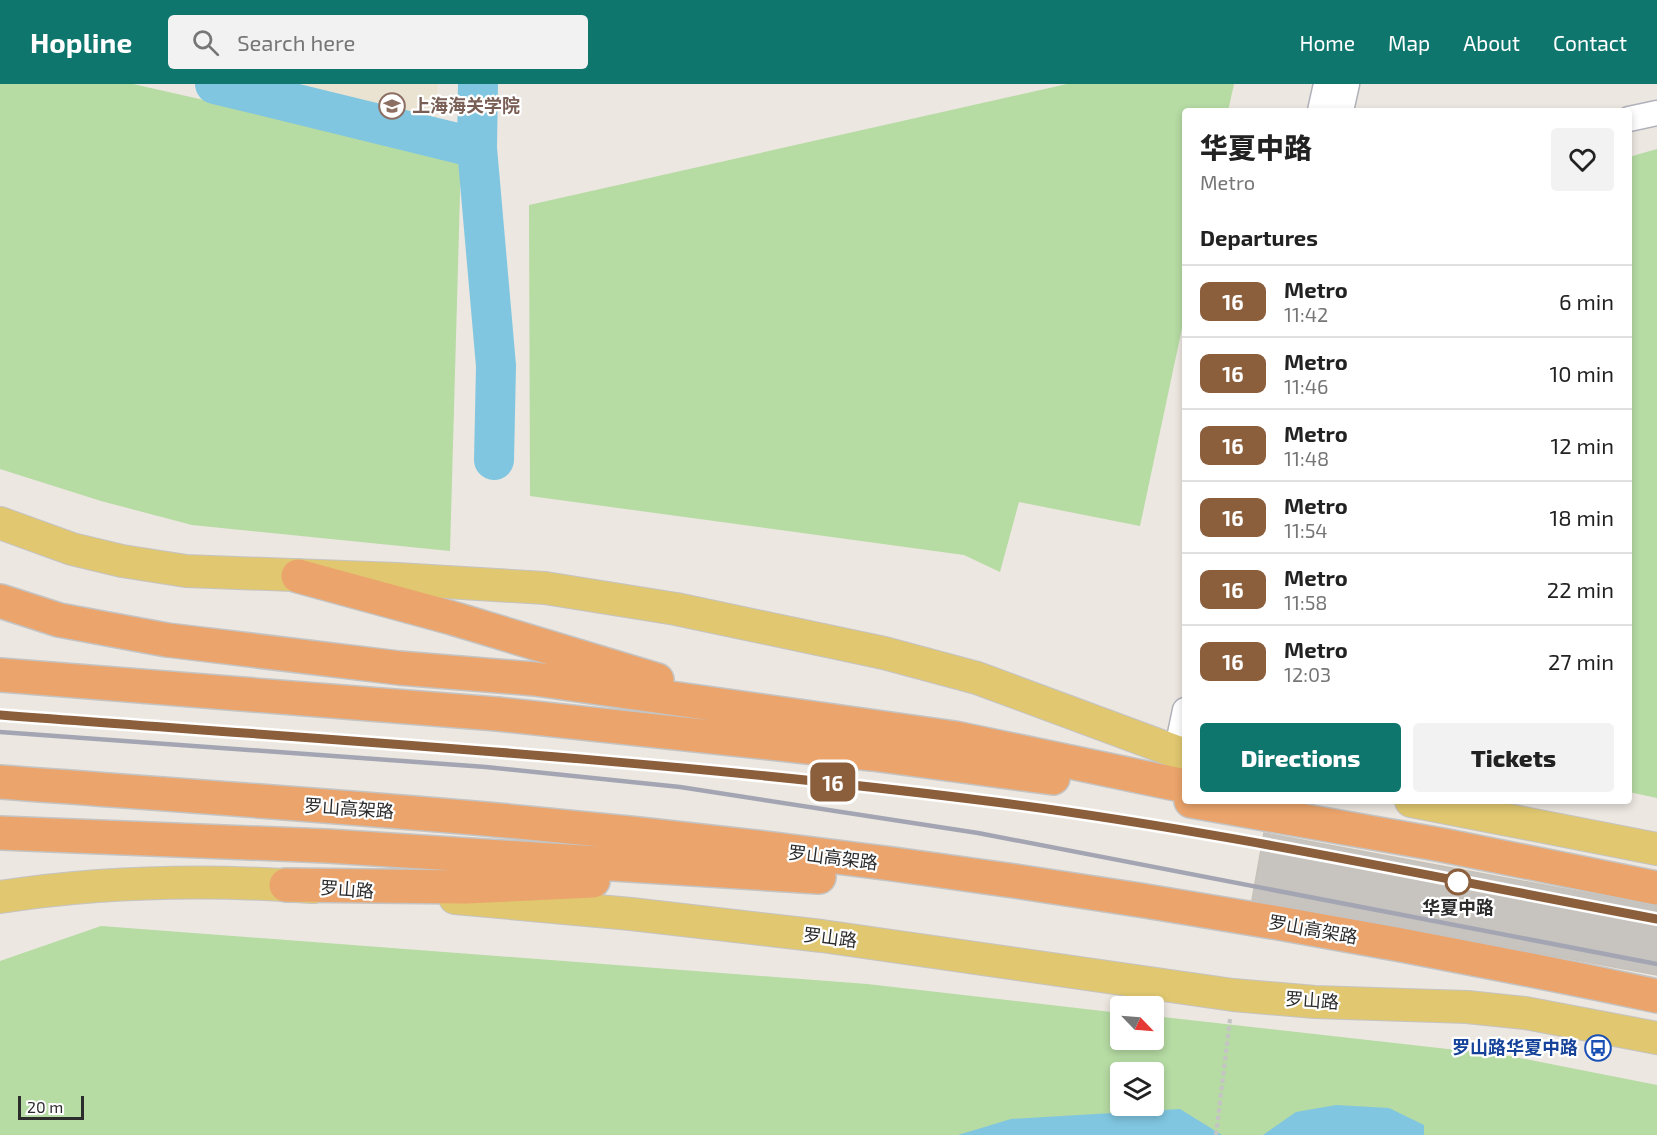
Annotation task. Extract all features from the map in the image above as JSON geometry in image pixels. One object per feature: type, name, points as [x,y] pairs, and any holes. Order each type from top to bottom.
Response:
[{"type":"highway","points":[[298,576],[452,618],[709,695],[822,719]]},
{"type":"highway","points":[[0,601],[59,620],[167,640],[399,668],[535,679],[955,738],[1182,785]]},
{"type":"highway","points":[[0,675],[590,723],[872,754],[1062,779],[1182,799]]},
{"type":"highway","name":"罗山高架路","points":[[0,782],[488,819],[738,846],[1046,886],[1420,948],[1657,996]]},
{"type":"highway","points":[[1208,804],[1442,845],[1657,888]]},
{"type":"highway","points":[[1265,804],[1442,845]]},
{"type":"highway","points":[[0,832],[327,846],[858,879],[1420,948]]},
{"type":"highway","points":[[286,885],[466,887],[665,878],[858,879]]},
{"type":"main road","points":[[0,523],[72,549],[122,561],[186,571],[396,579],[545,588],[687,612],[885,653],[977,678],[1180,754]]},
{"type":"main road","points":[[1426,804],[1657,849]]},
{"type":"main road","name":"罗山路","points":[[0,897],[119,882],[203,881],[286,885],[631,914],[833,938],[1233,995],[1315,1002],[1478,1008],[1525,1013],[1657,1038]]},
{"type":"street","points":[[1321,108],[1326,84]]},
{"type":"street","points":[[1342,108],[1347,84]]},
{"type":"street","points":[[1632,118],[1657,113]]},
{"type":"street","points":[[1180,754],[1182,736]]},
{"type":"path","points":[[1216,1135],[1233,995]]},
{"type":"shaded area","name":"上海海关学院","points":[[257,84],[438,84],[436,128]]},
{"type":"green space","points":[[0,84],[133,84],[461,158],[450,551],[192,525],[101,501],[0,469]]},
{"type":"green space","points":[[1067,84],[1234,84],[1229,108],[1182,108],[1182,328],[1140,526],[1019,502],[1000,572],[964,555],[530,496],[529,205]]},
{"type":"green space","points":[[1657,149],[1657,798],[1632,793],[1632,156]]},
{"type":"green space","points":[[101,926],[867,984],[1110,1012],[1110,1050],[1164,1050],[1164,1017],[1510,1056],[1657,1085],[1657,1135],[0,1135],[0,961]]},
{"type":"water","points":[[1336,1105],[1389,1108],[1424,1125],[1424,1135],[1263,1135],[1296,1112]]},
{"type":"water","points":[[1180,1109],[1222,1135],[958,1135],[1011,1119],[1110,1113],[1110,1116],[1164,1116],[1164,1110]]},
{"type":"building","name":"华夏中路","points":[[1264,833],[1657,906],[1657,975],[1252,900]]},
{"type":"waterway","points":[[215,84],[477,148]]},
{"type":"waterway","points":[[478,84],[477,148],[496,366],[494,460]]},
{"type":"railway","points":[[0,715],[613,761],[735,772],[979,800],[1064,811],[1234,839],[1657,920]]},
{"type":"railway","points":[[0,732],[486,767],[680,787],[978,833],[1657,964]]},
{"type":"metro line","name":"16","points":[[0,715],[604,760],[984,800],[1246,842],[1657,919]]},
{"type":"place","name":"上海海关学院","points":[[392,106]]},
{"type":"place","name":"华夏中路","points":[[1458,882]]},
{"type":"place","name":"罗山路华夏中路","points":[[1598,1048]]}]
